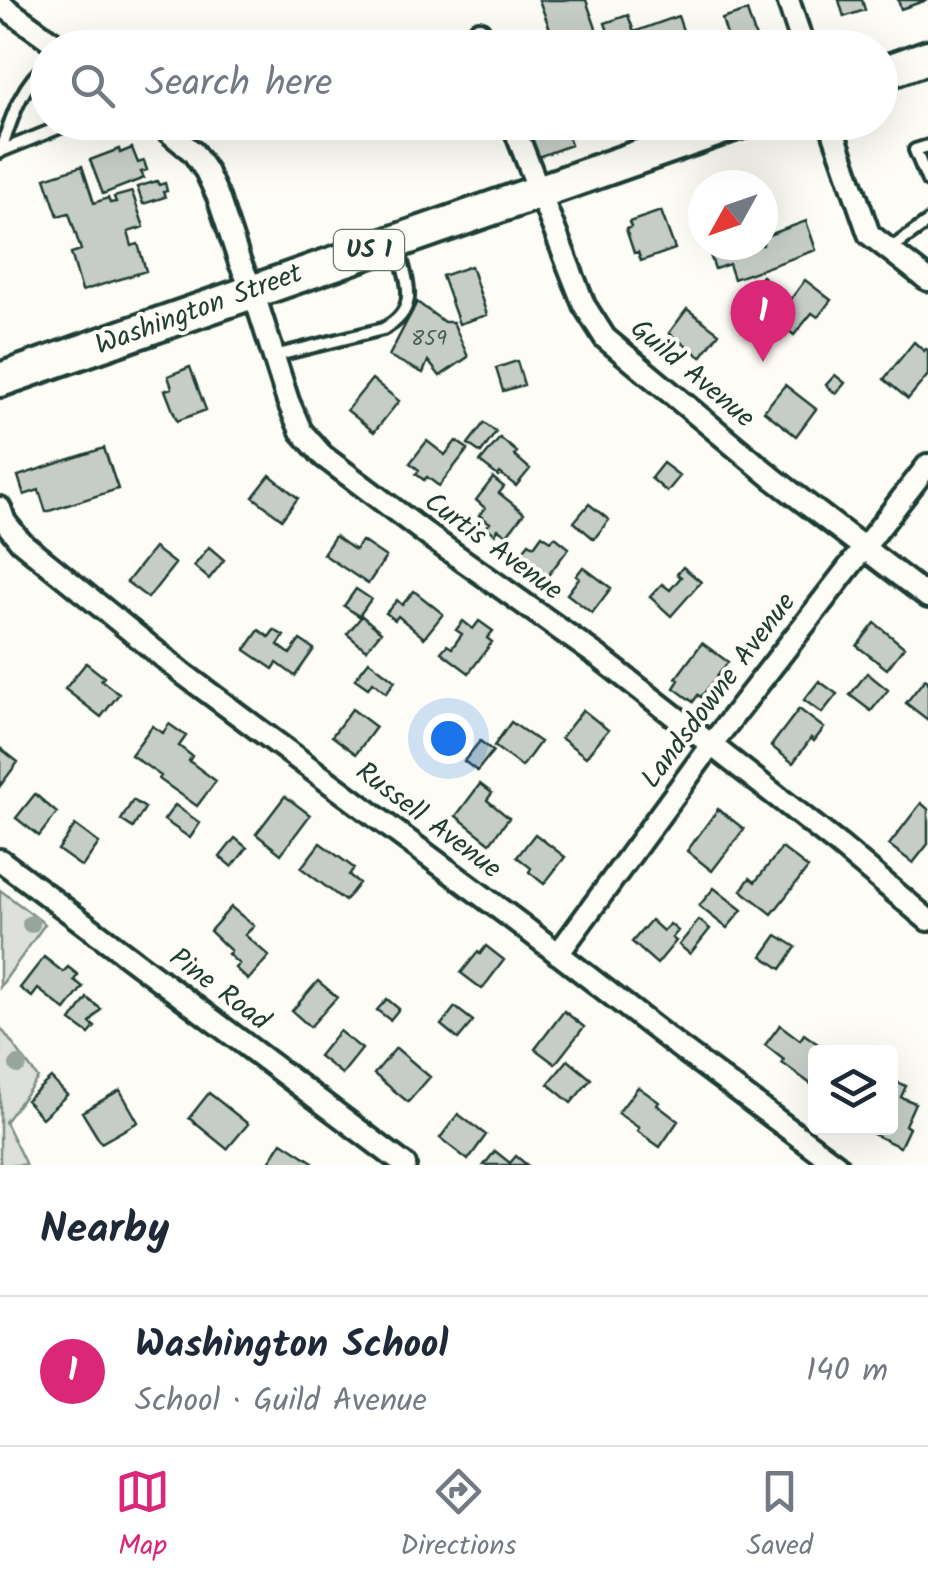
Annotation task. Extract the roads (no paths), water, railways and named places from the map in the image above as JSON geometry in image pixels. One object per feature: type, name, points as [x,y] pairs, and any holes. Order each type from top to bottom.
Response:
[{"type":"main road","points":[[898,68],[928,58]]},
{"type":"main road","name":"Washington Street","points":[[0,380],[687,140]]},
{"type":"street","points":[[788,0],[798,30]]},
{"type":"street","points":[[0,4],[35,30]]},
{"type":"street","name":"Curtis Avenue","points":[[179,140],[206,170],[252,291],[288,402],[301,431],[322,456],[432,540],[599,658],[839,844],[928,920]]},
{"type":"street","name":"Guild Avenue","points":[[519,140],[584,305],[606,338],[774,479],[928,597]]},
{"type":"street","points":[[836,140],[868,234],[928,280]]},
{"type":"street","name":"Landsdowne Avenue","points":[[558,954],[712,745],[928,465]]},
{"type":"street","name":"Russell Avenue","points":[[0,508],[5,522],[21,542],[185,674],[837,1165]]},
{"type":"street","name":"Pine Road","points":[[0,860],[405,1165]]},
{"type":"lane","points":[[0,151],[30,82]]},
{"type":"lane","points":[[0,151],[30,139]]},
{"type":"lane","points":[[928,146],[915,150],[928,181]]},
{"type":"lane","points":[[889,250],[928,222]]},
{"type":"lane","points":[[274,356],[397,322],[410,296],[396,241]]},
{"type":"place","name":"Washington School","points":[[763,362]]}]
